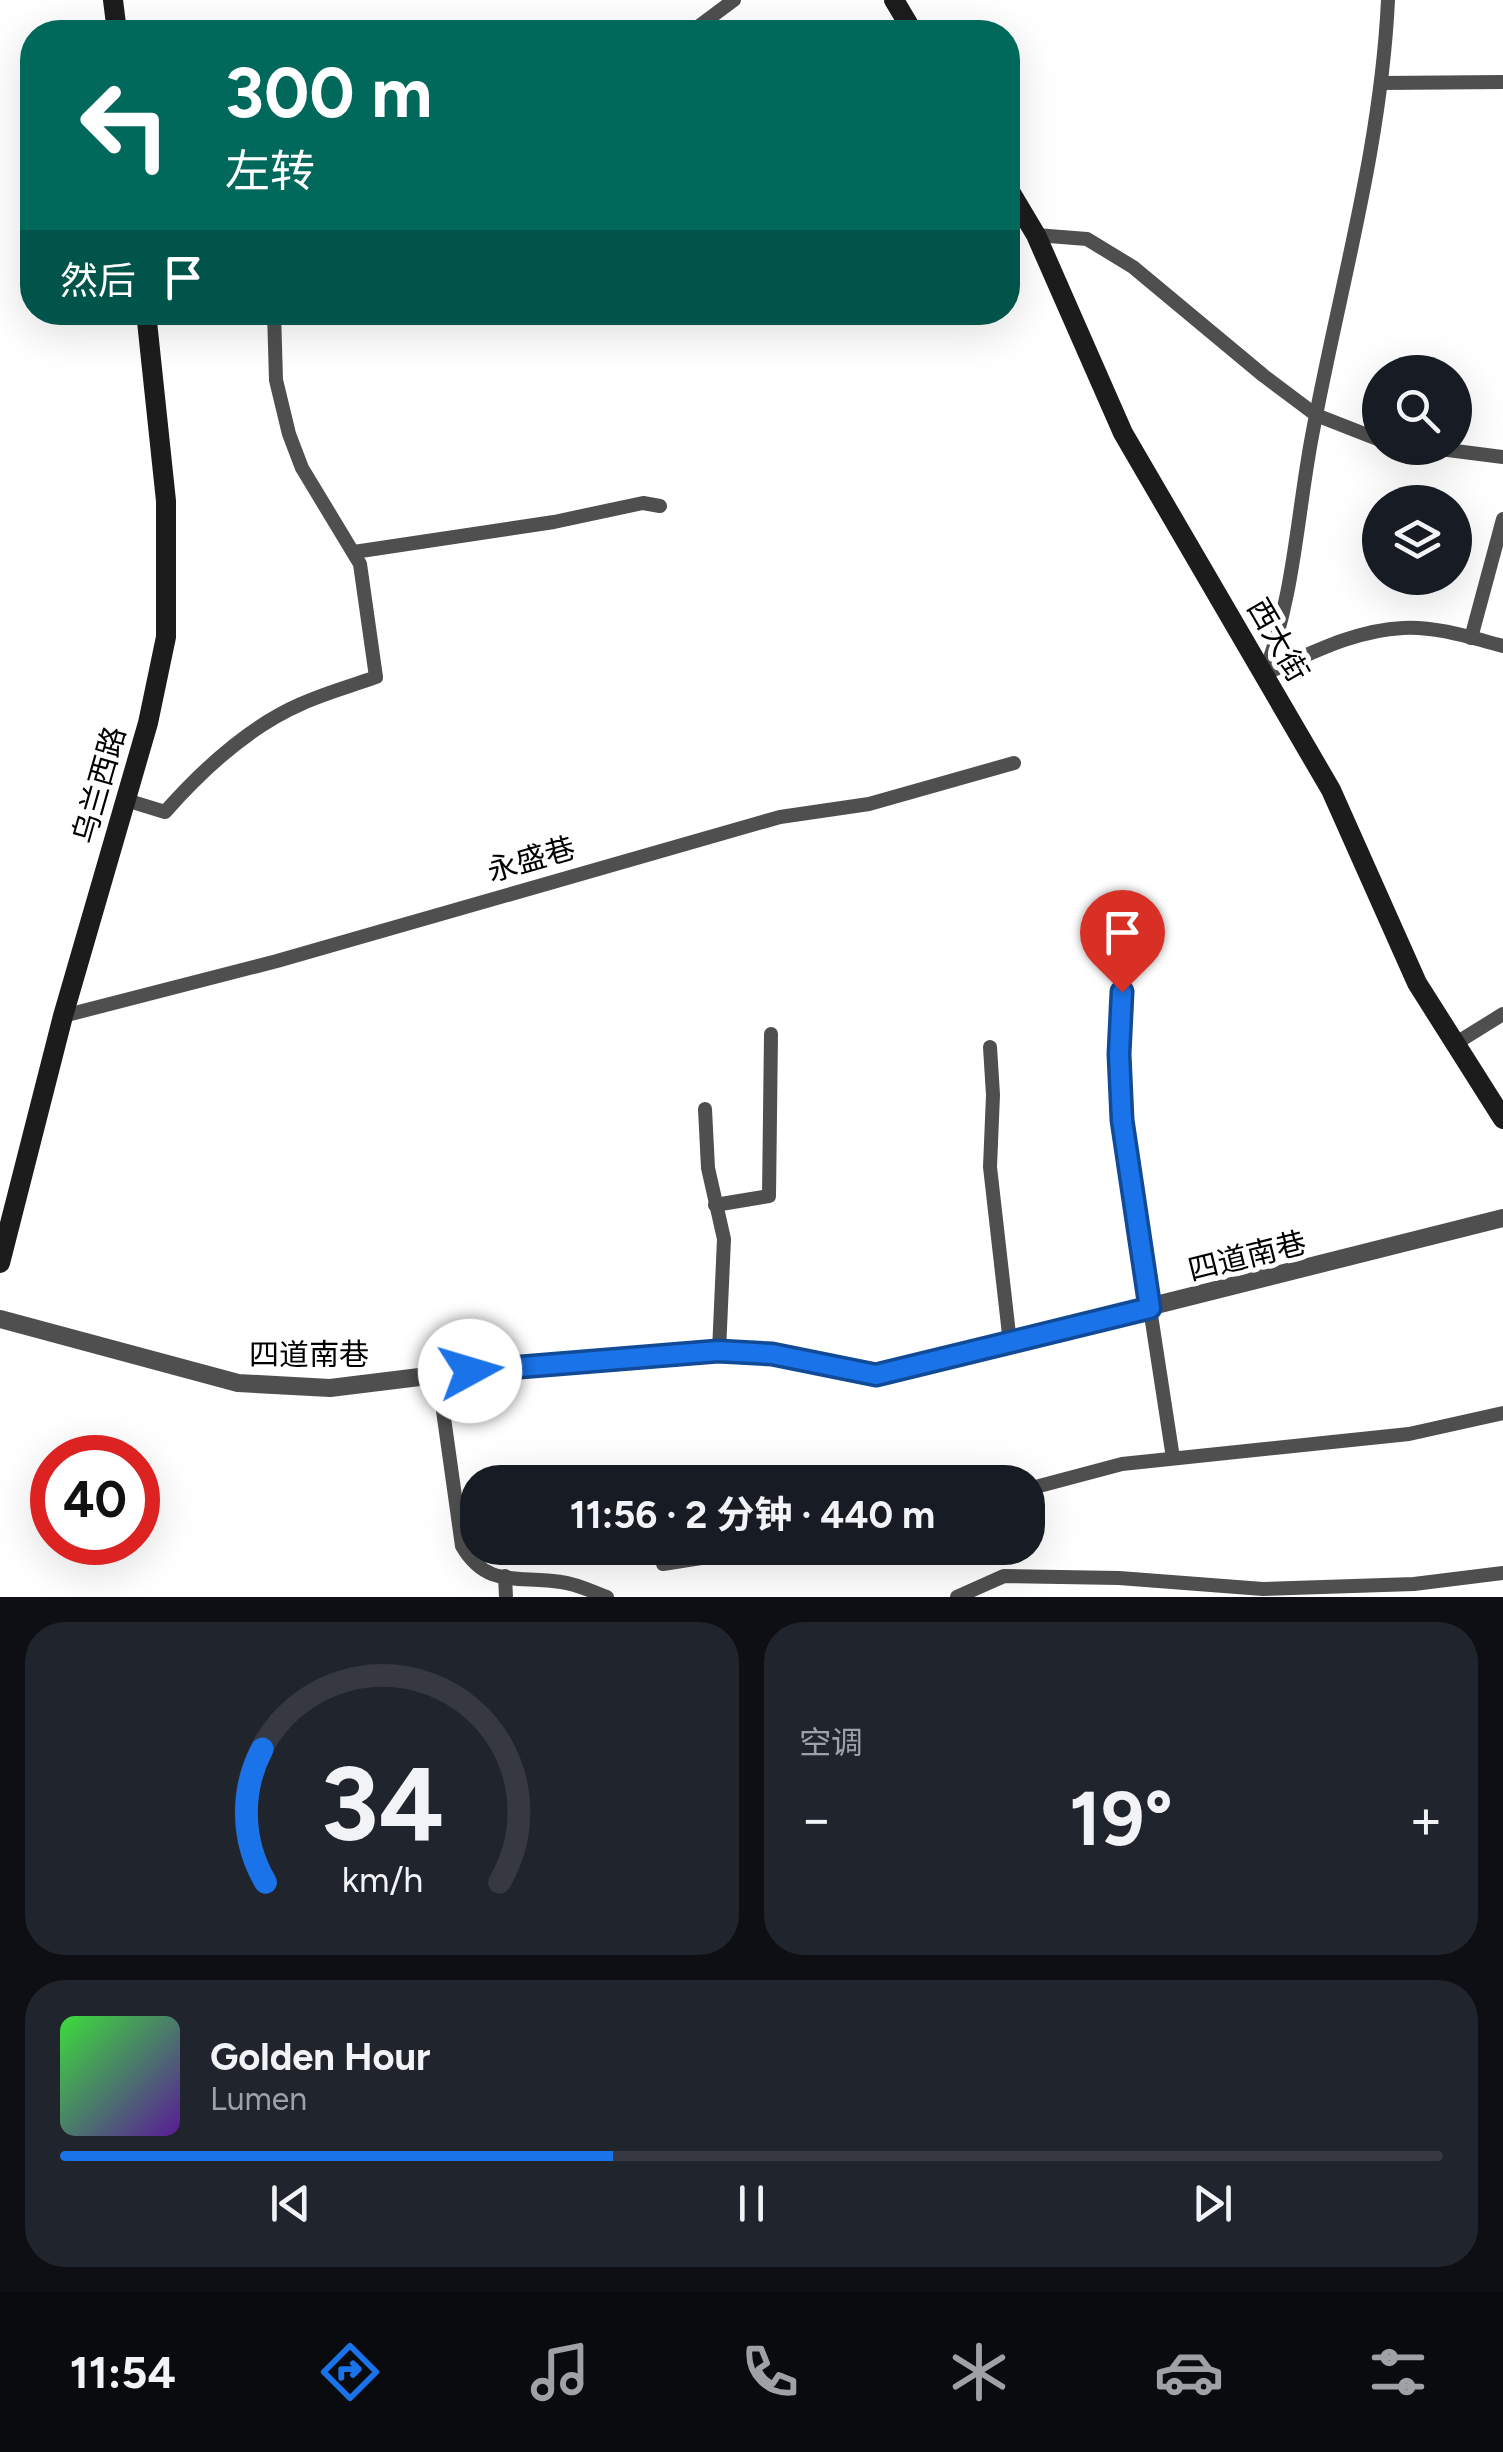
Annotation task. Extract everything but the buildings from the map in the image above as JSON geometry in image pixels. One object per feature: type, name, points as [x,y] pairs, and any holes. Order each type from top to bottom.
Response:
[{"type":"main road","name":"西大街","points":[[1020,208],[1036,235],[1123,434],[1331,790],[1417,984],[1503,1119]]},
{"type":"main road","name":"乌兰西路","points":[[0,1263],[63,1016],[148,723],[166,637],[166,501],[147,325]]},
{"type":"street","points":[[707,20],[734,0]]},
{"type":"street","points":[[1264,674],[1279,636],[1316,414],[1350,264],[1380,83],[1388,0]]},
{"type":"street","points":[[1380,83],[1503,82]]},
{"type":"street","points":[[1036,235],[1087,239],[1133,267],[1316,414],[1362,433]]},
{"type":"street","points":[[126,800],[165,812],[225,753],[274,718],[300,704],[376,677],[360,564],[302,468],[289,434],[276,380],[274,325]]},
{"type":"street","points":[[1472,453],[1503,456]]},
{"type":"street","points":[[354,552],[554,522],[643,503],[660,506]]},
{"type":"street","points":[[1471,638],[1503,520]]},
{"type":"street","points":[[1264,674],[1340,640],[1404,628],[1503,646]]},
{"type":"street","name":"永盛巷","points":[[63,1016],[277,961],[780,817],[869,804],[1014,762]]},
{"type":"street","points":[[1122,992],[1122,1120],[1173,1458]]},
{"type":"street","points":[[1453,1045],[1503,1014]]},
{"type":"street","points":[[714,1205],[769,1196],[771,1034]]},
{"type":"street","points":[[990,1048],[990,1166],[1010,1343]]},
{"type":"street","points":[[705,1109],[708,1168],[724,1239],[718,1351]]},
{"type":"street","name":"四道南巷","points":[[0,1319],[238,1383],[330,1388],[718,1351],[772,1354],[876,1375],[1503,1218]]},
{"type":"street","points":[[438,1375],[462,1546],[473,1564],[493,1578],[565,1582],[608,1597]]},
{"type":"street","points":[[1045,1484],[1122,1464],[1409,1434],[1503,1413]]},
{"type":"street","points":[[957,1597],[1004,1576],[1119,1578],[1263,1588],[1414,1584],[1503,1573]]},
{"type":"street","points":[[505,1576],[506,1597]]},
{"type":"route","points":[[470,1371],[718,1351],[772,1354],[876,1375],[1150,1308],[1122,1120],[1122,992]]}]
